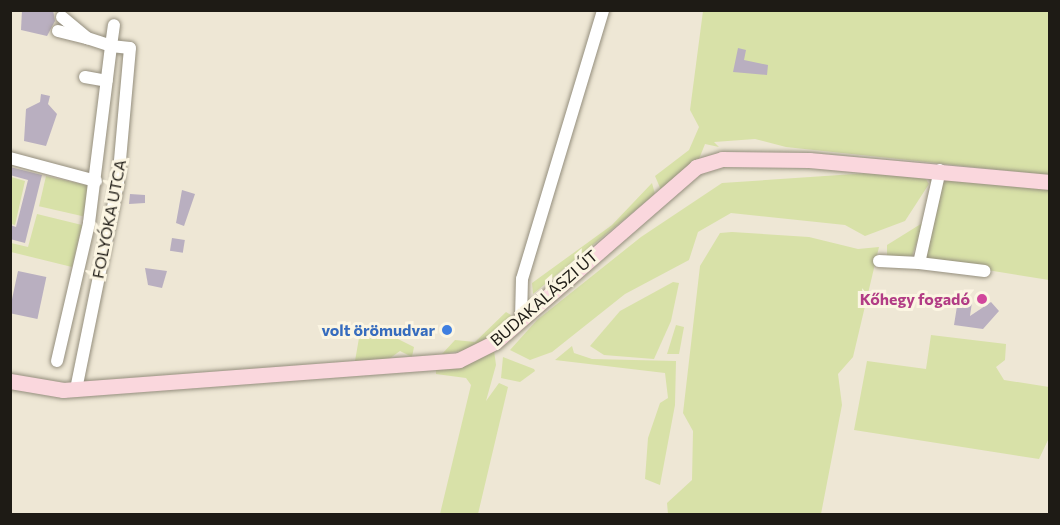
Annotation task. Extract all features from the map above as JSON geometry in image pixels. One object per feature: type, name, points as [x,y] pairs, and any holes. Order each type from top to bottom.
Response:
[{"type":"main road","name":"BUDAKALÁSZI ÚT","points":[[10,381],[76,389],[459,360],[480,352],[661,196],[708,162],[736,157],[940,170],[1050,182]]},
{"type":"street","points":[[521,319],[522,279],[603,10]]},
{"type":"street","points":[[62,17],[87,38]]},
{"type":"street","points":[[57,361],[96,181],[114,25]]},
{"type":"street","points":[[58,31],[111,46]]},
{"type":"street","name":"FOLYÓKA UTCA","points":[[76,389],[118,183],[130,48],[111,46]]},
{"type":"street","points":[[85,77],[107,81]]},
{"type":"street","points":[[10,158],[96,181]]},
{"type":"street","points":[[920,263],[940,170]]},
{"type":"street","points":[[879,261],[920,263],[985,272]]},
{"type":"green space","points":[[703,11],[1049,11],[1049,175],[786,147],[755,139],[714,142],[719,147],[705,144],[699,159],[661,190],[655,176],[689,150],[699,127],[690,110]]},
{"type":"green space","points":[[884,172],[924,176],[929,184],[905,221],[865,236],[845,225],[731,213],[698,232],[689,260],[625,294],[552,352],[530,360],[510,350],[537,320],[641,237],[722,183]]},
{"type":"green space","points":[[46,176],[90,186],[83,216],[39,206]]},
{"type":"green space","points":[[11,177],[25,181],[15,225],[11,224]]},
{"type":"green space","points":[[951,178],[1049,189],[1049,280],[925,260],[941,184]]},
{"type":"green space","points":[[652,183],[655,194],[533,294],[532,283],[612,225]]},
{"type":"green space","points":[[37,214],[82,225],[72,267],[11,252],[11,243],[28,247]]},
{"type":"green space","points":[[924,222],[912,256],[887,257],[887,245]]},
{"type":"green space","points":[[720,233],[809,237],[858,249],[879,247],[853,357],[838,374],[842,405],[821,514],[668,514],[667,503],[692,480],[693,431],[683,413],[700,266]]},
{"type":"green space","points":[[673,282],[679,283],[671,321],[654,359],[604,355],[590,346],[620,311]]},
{"type":"green space","points":[[506,312],[511,315],[506,327],[473,349],[442,354],[455,340],[475,342]]},
{"type":"green space","points":[[676,325],[684,327],[679,354],[667,354]]},
{"type":"green space","points":[[931,335],[1006,344],[1005,360],[996,367],[1004,380],[1049,387],[1048,440],[1039,459],[854,430],[867,361],[926,369]]},
{"type":"green space","points":[[392,336],[414,347],[412,357],[400,351],[386,361],[355,361],[359,338]]},
{"type":"green space","points":[[572,346],[574,353],[592,359],[676,361],[675,405],[660,485],[645,479],[648,438],[660,403],[668,398],[665,373],[555,360]]},
{"type":"green space","points":[[494,350],[496,365],[486,401],[499,383],[508,387],[478,514],[440,514],[471,385],[466,378],[436,374],[436,369]]},
{"type":"green space","points":[[503,357],[535,371],[520,382],[501,378]]},
{"type":"building","points":[[22,10],[53,10],[55,21],[47,36],[21,30]]},
{"type":"building","points":[[738,48],[746,50],[744,60],[768,65],[767,75],[733,72]]},
{"type":"building","points":[[41,94],[50,96],[48,104],[57,114],[46,146],[24,141],[26,109],[40,102]]},
{"type":"building","points":[[10,167],[42,175],[25,243],[10,239],[10,225],[16,227],[28,180],[10,175]]},
{"type":"building","points":[[182,190],[195,194],[184,226],[176,223]]},
{"type":"building","points":[[130,194],[145,195],[145,203],[129,204]]},
{"type":"building","points":[[172,238],[185,240],[183,253],[170,251]]},
{"type":"building","points":[[145,268],[167,271],[162,288],[148,285]]},
{"type":"building","points":[[18,271],[46,277],[37,319],[10,313]]},
{"type":"building","points":[[958,300],[972,302],[970,316],[991,302],[999,311],[983,329],[954,325]]},
{"type":"place","name":"Kőhegy fogadó","points":[[982,299]]},
{"type":"place","name":"volt örömudvar","points":[[447,330]]}]
